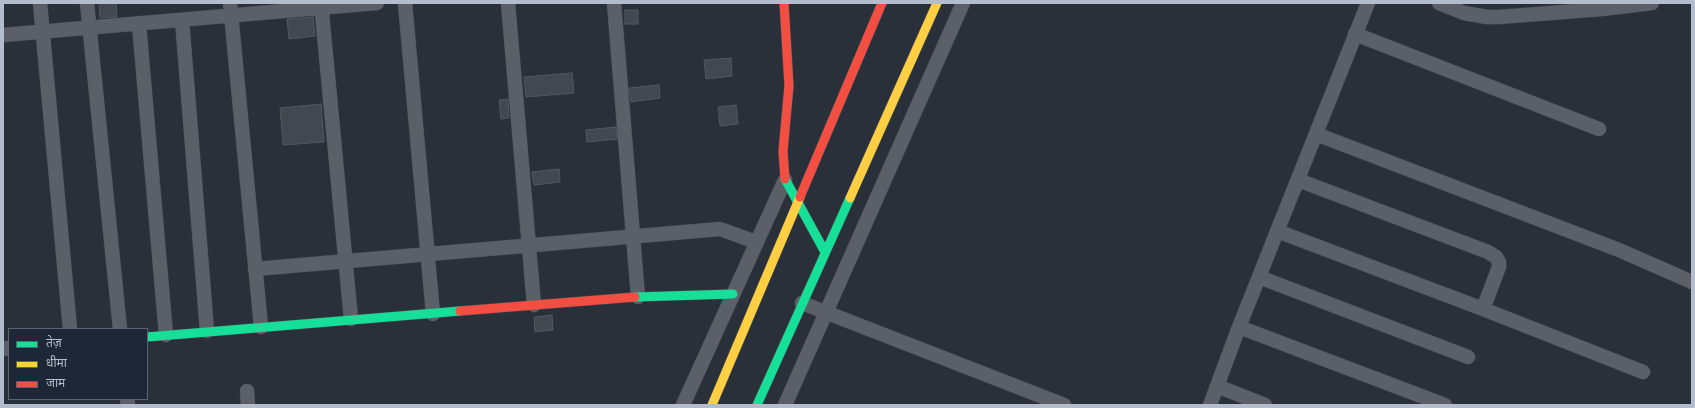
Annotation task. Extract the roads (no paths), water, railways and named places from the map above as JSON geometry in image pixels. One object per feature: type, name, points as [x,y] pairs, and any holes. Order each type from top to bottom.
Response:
[{"type":"street","points":[[40,3],[70,328]]},
{"type":"street","points":[[88,3],[89,28],[120,328]]},
{"type":"street","points":[[3,36],[182,20],[231,9],[377,3]]},
{"type":"street","points":[[405,3],[433,314]]},
{"type":"street","points":[[508,3],[534,305]]},
{"type":"street","points":[[614,3],[638,297]]},
{"type":"street","points":[[784,3],[789,86],[783,164],[786,180],[825,252]]},
{"type":"street","points":[[712,405],[882,3]]},
{"type":"street","points":[[757,405],[825,252],[884,125],[937,3]]},
{"type":"street","points":[[785,405],[963,3]]},
{"type":"street","points":[[1210,405],[1239,327],[1368,3]]},
{"type":"street","points":[[1439,3],[1464,13],[1487,17],[1512,10],[1652,3]]},
{"type":"street","points":[[321,6],[351,319]]},
{"type":"street","points":[[231,9],[261,327]]},
{"type":"street","points":[[182,20],[207,331]]},
{"type":"street","points":[[139,24],[166,335]]},
{"type":"street","points":[[1355,34],[1599,129]]},
{"type":"street","points":[[1316,134],[1619,250],[1692,282]]},
{"type":"street","points":[[683,405],[756,242],[786,180]]},
{"type":"street","points":[[1298,180],[1488,252],[1496,257],[1499,262],[1499,268],[1483,309]]},
{"type":"street","points":[[255,269],[720,229],[756,242]]},
{"type":"street","points":[[1277,231],[1483,309],[1643,372]]},
{"type":"street","points":[[1259,278],[1468,357]]},
{"type":"street","points":[[148,336],[638,297],[733,294]]},
{"type":"street","points":[[802,303],[1064,405]]},
{"type":"street","points":[[1239,327],[1445,405]]},
{"type":"street","points":[[1217,386],[1265,405]]},
{"type":"street","points":[[247,391],[248,405]]}]
